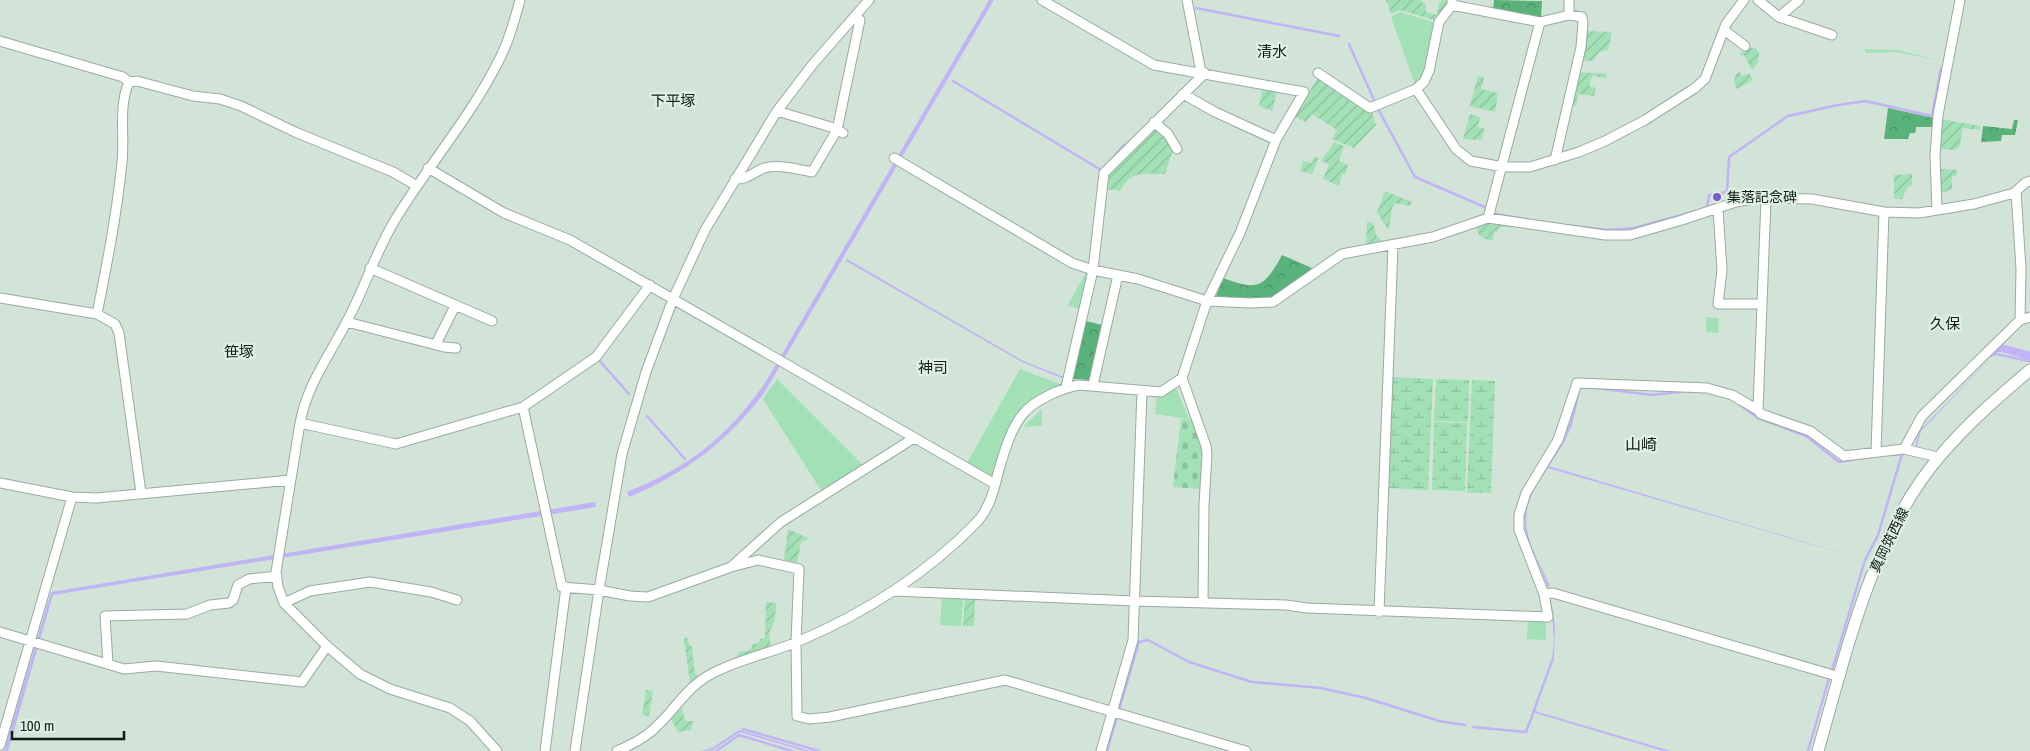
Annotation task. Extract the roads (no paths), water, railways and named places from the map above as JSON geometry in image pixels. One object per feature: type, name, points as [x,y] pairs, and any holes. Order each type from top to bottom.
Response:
[{"type":"main road","name":"真岡筑西線","points":[[1818,751],[1874,569],[1904,508],[1938,457],[1981,411],[2030,370]]},
{"type":"street","points":[[497,751],[470,722],[450,708],[390,689],[360,674],[327,646],[284,603],[277,576],[278,556],[300,422],[313,381],[347,322],[370,268],[394,222],[428,168],[483,90],[510,35],[520,0]]},
{"type":"street","points":[[575,751],[622,454],[646,372],[673,299],[705,230],[776,111],[813,64],[869,0]]},
{"type":"street","points":[[1042,0],[1154,64],[1304,92],[1276,140],[1240,233],[1206,302],[1182,378],[1206,446],[1207,454],[1204,505],[1204,603]]},
{"type":"street","points":[[1187,0],[1203,72]]},
{"type":"street","points":[[1569,0],[1569,15]]},
{"type":"street","points":[[1416,90],[1456,149],[1471,161],[1503,167],[1530,167],[1555,160],[1605,141],[1645,120],[1694,88],[1705,79],[1724,30],[1744,0]]},
{"type":"street","points":[[1758,0],[1779,17],[1832,35]]},
{"type":"street","points":[[1779,17],[1800,0]]},
{"type":"street","points":[[1937,210],[1935,156],[1938,115],[1960,0]]},
{"type":"street","points":[[1318,72],[1370,108],[1416,90],[1424,82],[1429,71],[1439,22],[1452,2],[1540,22],[1569,15],[1582,17],[1581,47],[1555,160]]},
{"type":"street","points":[[735,179],[742,180],[765,168],[782,166],[812,172],[840,131],[860,20]]},
{"type":"street","points":[[1488,218],[1540,22]]},
{"type":"street","points":[[1724,30],[1745,46]]},
{"type":"street","points":[[0,41],[123,77],[129,82],[137,81],[193,96],[220,99],[241,106],[295,132],[393,172],[417,186]]},
{"type":"street","points":[[1066,387],[1093,270],[1104,173],[1203,72]]},
{"type":"street","points":[[96,314],[118,194],[122,161],[122,109],[129,82]]},
{"type":"street","points":[[1183,94],[1215,112],[1276,140]]},
{"type":"street","points":[[776,111],[840,131]]},
{"type":"street","points":[[1154,122],[1168,134],[1177,150]]},
{"type":"street","points":[[899,160],[1072,263],[1093,270],[1138,279],[1206,302],[1250,303],[1273,302],[1342,254],[1434,237],[1488,218],[1605,235],[1630,234],[1736,202],[1766,198],[1812,198],[1884,212],[1919,212],[1974,204],[2014,193],[2030,181]]},
{"type":"street","points":[[428,168],[504,213],[570,240],[995,484]]},
{"type":"street","points":[[2016,191],[2020,269],[2020,320]]},
{"type":"street","points":[[1758,410],[1766,198]]},
{"type":"street","points":[[1718,209],[1722,270],[1718,304],[1762,304]]},
{"type":"street","points":[[1876,452],[1884,212]]},
{"type":"street","points":[[1379,612],[1393,246]]},
{"type":"street","points":[[370,268],[492,321]]},
{"type":"street","points":[[1093,385],[1118,275]]},
{"type":"street","points":[[300,422],[396,444],[523,407],[596,357],[650,285]]},
{"type":"street","points":[[0,298],[96,314],[115,324],[119,333],[141,493]]},
{"type":"street","points":[[436,344],[455,306]]},
{"type":"street","points":[[1904,449],[1922,416],[2020,320],[2030,317]]},
{"type":"street","points":[[347,322],[456,348]]},
{"type":"street","points":[[617,751],[633,744],[657,726],[685,692],[714,672],[796,642],[852,616],[893,591],[928,566],[977,523],[988,506],[1002,458],[1014,428],[1024,413],[1041,400],[1066,387],[1093,385],[1161,392],[1182,378]]},
{"type":"street","points":[[893,591],[1286,605],[1379,612],[1548,617],[1544,594],[1519,530],[1519,515],[1526,493],[1558,440],[1576,383],[1707,388],[1732,396],[1758,410],[1761,414],[1810,431],[1844,456],[1904,449],[1938,457]]},
{"type":"street","points":[[1101,751],[1133,640],[1142,391]]},
{"type":"street","points":[[523,407],[562,587],[648,597],[732,567],[758,560],[799,569],[796,642],[798,716],[809,719],[830,717],[1005,680],[1246,751]]},
{"type":"street","points":[[732,567],[781,522],[914,438]]},
{"type":"street","points":[[0,483],[72,498],[96,498],[290,480]]},
{"type":"street","points":[[0,744],[72,498]]},
{"type":"street","points":[[108,664],[106,616],[187,614],[210,605],[229,603],[233,600],[238,585],[249,579],[277,576]]},
{"type":"street","points":[[284,603],[310,590],[370,582],[431,592],[457,600]]},
{"type":"street","points":[[545,751],[566,587]]},
{"type":"street","points":[[1544,594],[1553,593],[1840,677]]},
{"type":"street","points":[[0,632],[124,669],[159,666],[302,682],[327,646]]},
{"type":"waterway","points":[[1196,8],[1339,36]]},
{"type":"waterway","points":[[1349,44],[1374,100]]},
{"type":"waterway","points":[[1705,208],[1707,208],[1709,195],[1727,192],[1729,157],[1788,116],[1865,101],[1932,116],[1941,68]]},
{"type":"waterway","points":[[953,81],[1101,170]]},
{"type":"waterway","points":[[1378,109],[1415,177],[1487,208]]},
{"type":"waterway","points":[[1109,162],[1124,145]]},
{"type":"waterway","points":[[1565,225],[1608,230],[1634,228],[1693,212]]},
{"type":"waterway","points":[[1495,214],[1525,219]]},
{"type":"waterway","points":[[1990,353],[1997,348],[2002,348],[2030,356]]},
{"type":"waterway","points":[[1994,355],[2029,361]]},
{"type":"waterway","points":[[598,359],[629,394]]},
{"type":"waterway","points":[[1596,388],[1652,395],[1688,391]]},
{"type":"waterway","points":[[1740,405],[1758,418],[1806,436],[1839,462],[1863,458]]},
{"type":"waterway","points":[[647,416],[685,459]]},
{"type":"waterway","points":[[1832,670],[1865,560],[1878,535],[1902,454],[1893,455]]},
{"type":"waterway","points":[[1119,710],[1139,642],[1148,640],[1189,662],[1252,682],[1321,688],[1366,698],[1439,721],[1465,725]]},
{"type":"waterway","points":[[1808,751],[1829,678]]},
{"type":"waterway","points":[[1473,727],[1526,732],[1534,711]]},
{"type":"waterway","points":[[1107,751],[1117,717]]},
{"type":"waterway","points":[[743,729],[819,751]]},
{"type":"waterway","points":[[716,751],[739,735],[792,751]]},
{"type":"place","name":"集落記念碑","points":[[1717,197]]},
{"type":"district","name":"清水","points":[[1272,52]]},
{"type":"district","name":"下平塚","points":[[673,101]]},
{"type":"district","name":"久保","points":[[1945,324]]},
{"type":"district","name":"笹塚","points":[[239,352]]},
{"type":"district","name":"神司","points":[[933,368]]},
{"type":"district","name":"山崎","points":[[1641,444]]}]
